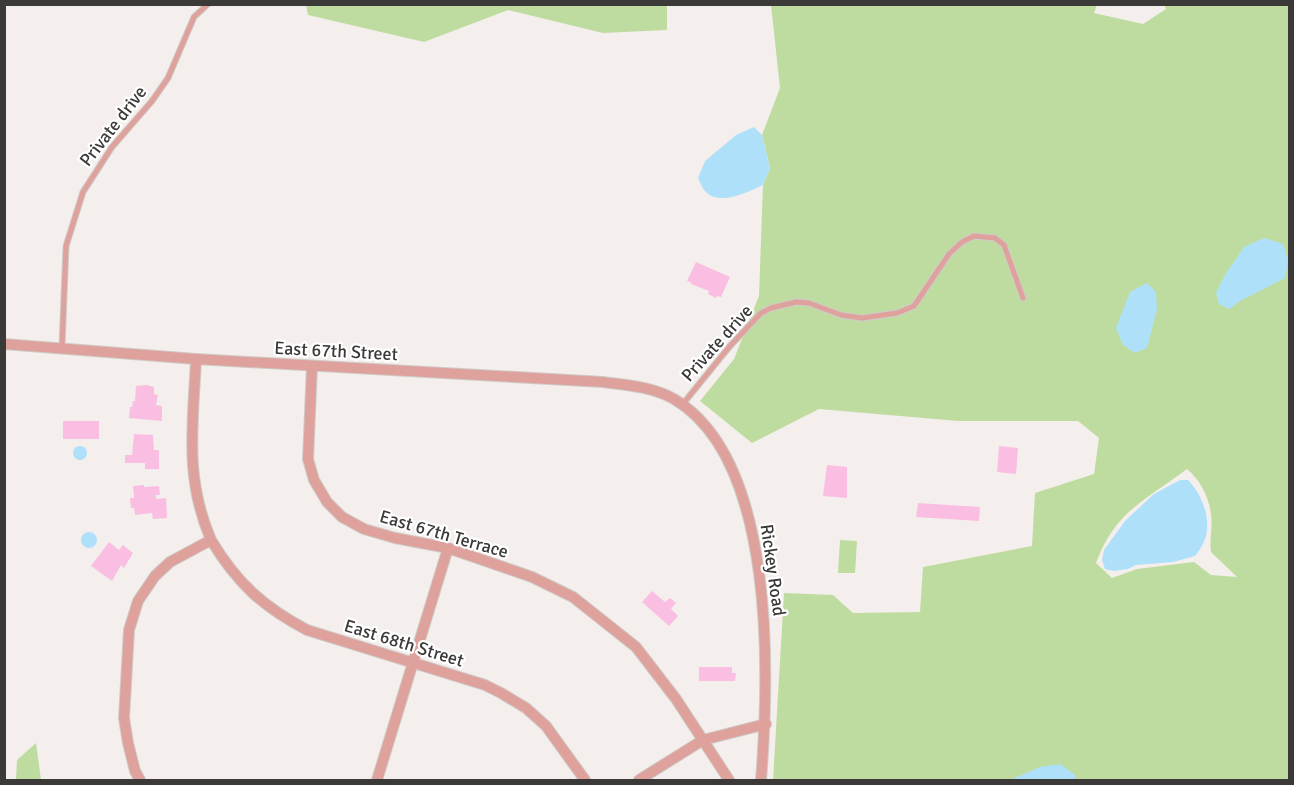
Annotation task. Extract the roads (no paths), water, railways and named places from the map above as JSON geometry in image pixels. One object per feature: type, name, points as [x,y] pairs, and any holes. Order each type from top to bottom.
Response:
[{"type":"street","name":"East 67th Street","points":[[4,344],[196,359],[603,382],[627,385],[664,395]]},
{"type":"street","name":"East 68th Street","points":[[196,359],[192,462],[198,503],[211,540],[239,582],[281,617],[307,630],[485,685],[514,700],[546,726],[585,780]]},
{"type":"street","name":"East 67th Terrace","points":[[312,366],[308,459],[314,480],[327,502],[342,517],[364,529],[395,538],[448,548],[532,577],[573,597],[636,647],[692,721],[729,780]]},
{"type":"street","name":"Rickey Road","points":[[664,395],[682,405],[718,444],[748,510],[765,630],[766,724],[761,780]]},
{"type":"street","points":[[140,780],[135,771],[124,718],[129,630],[138,601],[155,576],[170,562],[211,540]]},
{"type":"street","points":[[377,780],[448,548]]},
{"type":"street","points":[[639,780],[702,740],[766,724]]},
{"type":"lane","name":"Private drive","points":[[62,347],[66,246],[83,192],[112,147],[152,101],[168,78],[194,17],[208,4]]},
{"type":"lane","name":"Private drive","points":[[682,405],[760,313],[796,302],[809,303],[841,315],[862,318],[906,311],[914,306],[949,254],[962,242],[974,236],[995,238],[1005,245],[1023,298]]},
{"type":"water","points":[[754,127],[762,135],[770,168],[763,185],[734,197],[711,196],[704,190],[698,178],[705,161],[736,135]]},
{"type":"water","points":[[1264,238],[1283,244],[1288,261],[1285,278],[1229,309],[1219,304],[1216,293],[1244,247]]},
{"type":"water","points":[[1147,283],[1156,292],[1157,309],[1147,348],[1135,353],[1123,345],[1116,328],[1130,292]]},
{"type":"water","points":[[77,446],[83,446],[87,453],[83,460],[77,460],[73,456],[73,450]]},
{"type":"water","points":[[1180,480],[1188,480],[1198,492],[1206,516],[1207,532],[1195,556],[1173,562],[1136,565],[1128,569],[1114,571],[1105,569],[1102,560],[1104,550],[1125,521],[1154,494]]},
{"type":"water","points":[[89,532],[95,534],[97,540],[95,546],[89,548],[83,546],[81,540],[83,534]]},
{"type":"water","points":[[1060,764],[1075,775],[1075,780],[1010,780],[1040,767]]}]
